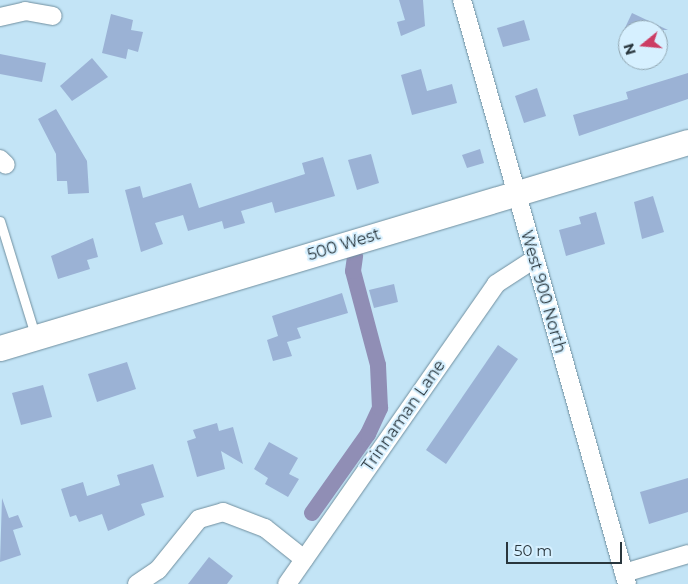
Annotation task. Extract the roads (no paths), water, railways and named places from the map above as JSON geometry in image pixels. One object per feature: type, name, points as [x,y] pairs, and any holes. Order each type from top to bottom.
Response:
[{"type":"main road","name":"500 West","points":[[0,348],[688,142]]},
{"type":"street","name":"West 900 North","points":[[462,0],[533,260],[626,579]]},
{"type":"street","points":[[0,17],[26,11],[52,16]]},
{"type":"street","name":"Trinnaman Lane","points":[[287,584],[496,284],[533,260]]},
{"type":"street","points":[[137,584],[158,570],[199,519],[223,512],[265,528],[304,559]]},
{"type":"street","points":[[626,579],[688,554]]},
{"type":"lane","points":[[0,221],[36,337]]},
{"type":"waterway","points":[[312,513],[368,434],[380,408],[378,365],[353,271],[355,256]]}]
